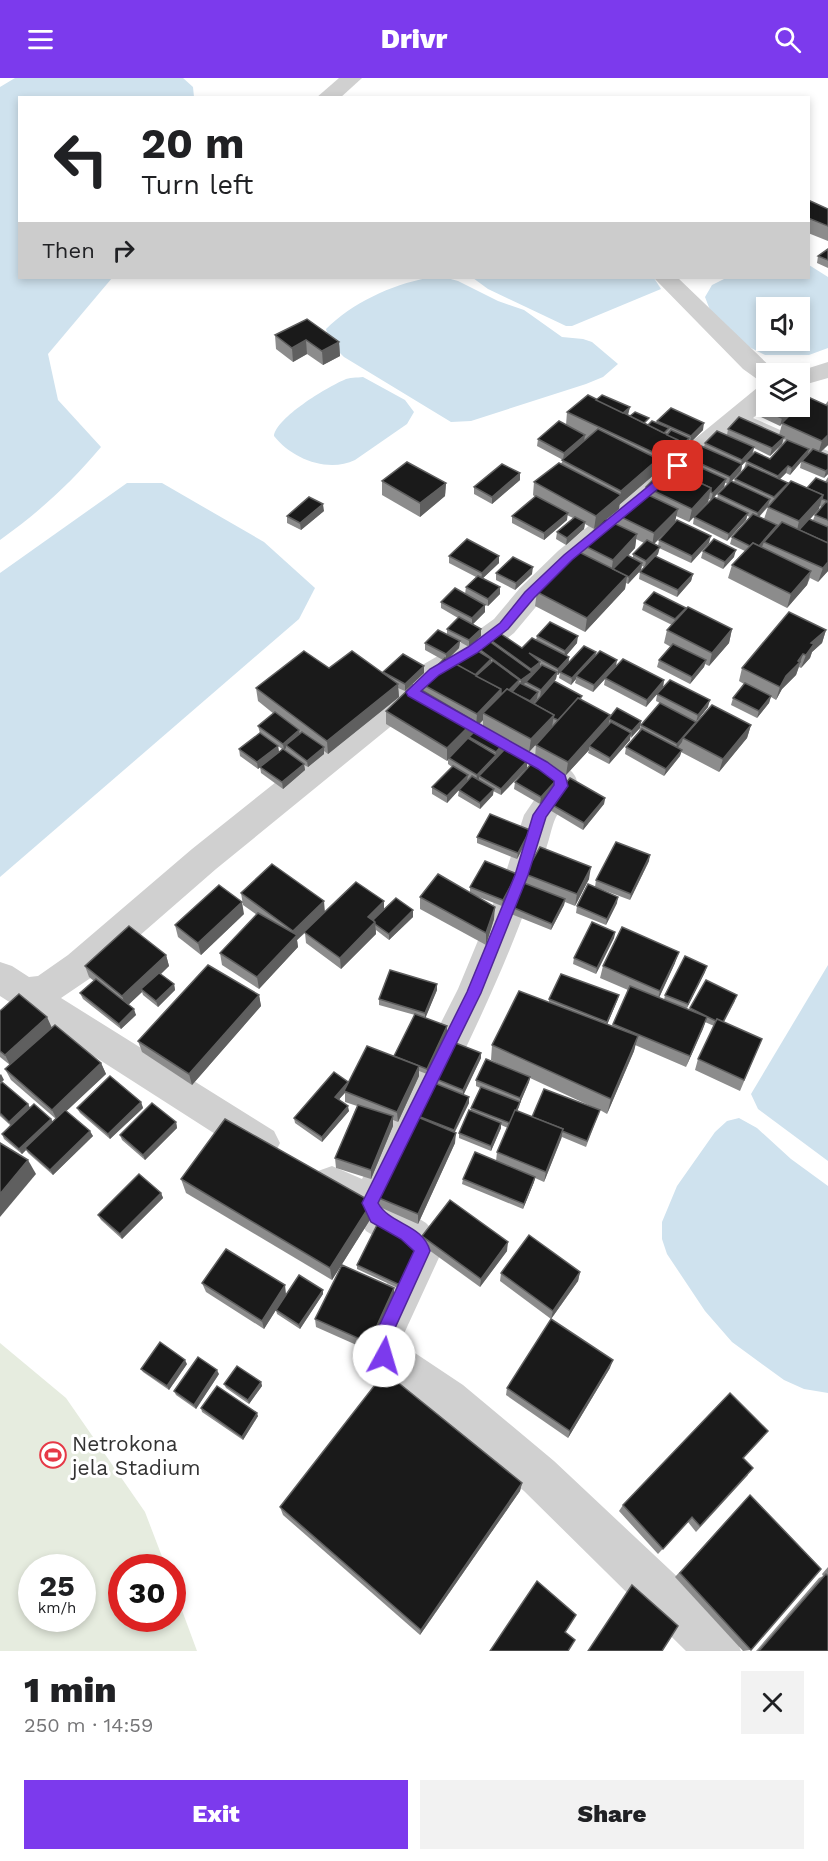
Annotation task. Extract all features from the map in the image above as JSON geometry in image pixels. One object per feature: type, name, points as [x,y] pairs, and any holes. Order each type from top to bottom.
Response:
[{"type":"street","points":[[328,96],[351,78]]},
{"type":"street","points":[[666,279],[685,295],[748,362],[756,367]]},
{"type":"street","points":[[810,375],[828,370]]},
{"type":"street","points":[[12,985],[45,990],[80,966],[204,859],[435,672],[472,650],[504,626],[530,595],[568,558],[756,402]]},
{"type":"street","points":[[734,419],[828,461]]},
{"type":"street","points":[[370,1203],[474,993],[522,875],[540,815],[561,786],[561,778],[542,765],[412,692]]},
{"type":"street","points":[[12,985],[83,1032],[297,1165],[370,1203],[377,1216],[407,1233],[420,1245],[422,1251],[382,1337],[384,1356],[448,1400],[539,1476],[669,1600],[718,1651]]},
{"type":"shaded area","name":"Netrokona jela Stadium","points":[[0,1343],[66,1398],[145,1512],[161,1554],[108,1554],[108,1632],[186,1632],[186,1621],[197,1651],[0,1651]]},
{"type":"water","points":[[15,78],[183,78],[193,87],[194,96],[18,96],[18,279],[111,279],[48,354],[58,400],[101,447],[54,497],[0,540],[0,87]]},
{"type":"water","points":[[810,266],[828,277],[828,348],[809,355],[765,355],[757,351],[810,351],[810,297],[756,297],[756,350],[747,346],[710,310],[705,297],[712,285],[724,279],[810,279]]},
{"type":"water","points":[[451,279],[458,281],[498,301],[524,310],[562,337],[592,342],[618,364],[603,377],[586,384],[471,421],[451,422],[344,357],[330,343],[326,329],[360,303],[386,290],[413,281]]},
{"type":"water","points":[[474,279],[655,279],[661,289],[572,326],[566,326],[488,289]]},
{"type":"water","points":[[363,377],[405,400],[414,412],[407,424],[355,460],[333,465],[311,462],[290,451],[274,436],[283,421],[315,396],[346,379]]},
{"type":"water","points":[[127,483],[162,483],[264,542],[315,588],[299,619],[0,877],[0,573]]},
{"type":"water","points":[[828,965],[828,1161],[758,1109],[751,1094]]},
{"type":"water","points":[[739,1118],[757,1128],[791,1159],[828,1186],[828,1393],[804,1389],[784,1380],[732,1342],[705,1311],[667,1254],[662,1239],[662,1222],[677,1186],[715,1132],[727,1121]]},
{"type":"building","points":[[810,201],[828,209],[828,226],[810,219]]},
{"type":"building","points":[[828,249],[828,260],[818,256]]},
{"type":"building","points":[[307,319],[339,342],[322,351],[306,340],[292,348],[275,335]]},
{"type":"building","points":[[588,395],[678,440],[661,456],[567,412]]},
{"type":"building","points":[[602,395],[630,407],[623,413],[596,400]]},
{"type":"building","points":[[810,398],[828,406],[828,435],[822,441],[782,423],[788,417],[810,417]]},
{"type":"building","points":[[671,408],[704,423],[691,436],[657,421]]},
{"type":"building","points":[[635,412],[649,418],[644,423],[630,416]]},
{"type":"building","points":[[739,417],[784,437],[772,448],[728,429]]},
{"type":"building","points":[[559,421],[585,435],[564,453],[538,439]]},
{"type":"building","points":[[652,421],[669,428],[664,433],[648,425]]},
{"type":"building","points":[[598,429],[658,459],[621,491],[562,460]]},
{"type":"building","points":[[671,430],[689,438],[682,446],[677,443],[678,440],[667,435]]},
{"type":"building","points":[[717,431],[754,447],[742,460],[705,443]]},
{"type":"building","points":[[787,440],[809,449],[792,468],[788,466],[778,476],[746,461],[755,452],[770,459]]},
{"type":"building","points":[[701,446],[742,464],[730,477],[688,458]]},
{"type":"building","points":[[813,449],[828,455],[826,471],[802,461]]},
{"type":"building","points":[[684,460],[726,479],[713,493],[711,488],[674,471]]},
{"type":"building","points":[[407,462],[446,483],[420,503],[382,481]]},
{"type":"building","points":[[559,463],[621,495],[596,516],[534,482]]},
{"type":"building","points":[[502,464],[520,473],[492,497],[474,487]]},
{"type":"building","points":[[748,465],[788,483],[774,497],[735,479]]},
{"type":"building","points":[[666,467],[711,488],[692,509],[646,487]]},
{"type":"building","points":[[816,478],[828,483],[828,501],[822,499],[823,495],[807,488]]},
{"type":"building","points":[[731,481],[770,499],[758,513],[718,494]]},
{"type":"building","points":[[791,481],[823,495],[799,521],[768,507]]},
{"type":"building","points":[[642,492],[678,509],[654,533],[619,516]]},
{"type":"building","points":[[536,496],[568,513],[544,533],[512,516]]},
{"type":"building","points":[[309,497],[323,504],[300,523],[287,516]]},
{"type":"building","points":[[714,497],[748,513],[729,534],[694,517]]},
{"type":"building","points":[[826,502],[828,503],[828,520],[815,515]]},
{"type":"building","points":[[753,514],[777,525],[759,546],[753,543],[750,546],[732,537]]},
{"type":"building","points":[[575,517],[585,522],[567,538],[557,532]]},
{"type":"building","points":[[605,519],[637,534],[613,560],[581,544]]},
{"type":"building","points":[[809,519],[828,527],[828,543],[799,530]]},
{"type":"building","points":[[677,520],[711,536],[692,556],[659,540]]},
{"type":"building","points":[[782,522],[828,543],[828,562],[823,568],[764,542]]},
{"type":"building","points":[[467,539],[499,556],[482,573],[449,556]]},
{"type":"building","points":[[714,539],[736,550],[725,562],[703,551]]},
{"type":"building","points":[[647,540],[660,547],[646,561],[633,554]]},
{"type":"building","points":[[753,543],[811,571],[791,594],[732,565]]},
{"type":"building","points":[[577,551],[627,576],[587,618],[537,592]]},
{"type":"building","points":[[627,555],[642,563],[629,577],[613,569]]},
{"type":"building","points":[[655,556],[693,574],[678,590],[640,572]]},
{"type":"building","points":[[513,557],[533,567],[516,583],[496,573]]},
{"type":"building","points":[[478,576],[500,587],[488,599],[466,587]]},
{"type":"building","points":[[455,588],[485,605],[472,618],[441,602]]},
{"type":"building","points":[[654,592],[686,608],[675,619],[644,603]]},
{"type":"building","points":[[688,607],[732,629],[712,653],[667,630]]},
{"type":"building","points":[[789,612],[826,630],[811,643],[814,644],[806,655],[803,654],[798,661],[800,662],[786,676],[780,687],[742,668]]},
{"type":"building","points":[[459,617],[481,629],[469,640],[447,629]]},
{"type":"building","points":[[550,622],[578,636],[565,651],[537,636]]},
{"type":"building","points":[[438,630],[460,641],[446,654],[425,643]]},
{"type":"building","points":[[501,634],[522,648],[532,638],[569,657],[558,669],[529,653],[540,662],[531,669],[492,641]]},
{"type":"building","points":[[489,641],[532,672],[521,680],[478,648]]},
{"type":"building","points":[[673,644],[706,660],[692,677],[659,660]]},
{"type":"building","points":[[584,646],[596,652],[572,678],[560,672]]},
{"type":"building","points":[[473,648],[491,659],[475,675],[456,665]]},
{"type":"building","points":[[304,651],[329,668],[352,651],[398,684],[327,741],[256,688]]},
{"type":"building","points":[[600,651],[617,660],[594,685],[576,676]]},
{"type":"building","points":[[403,654],[424,666],[405,684],[383,672]]},
{"type":"building","points":[[445,658],[501,689],[477,714],[420,683]]},
{"type":"building","points":[[623,659],[664,680],[647,700],[605,678]]},
{"type":"building","points":[[493,661],[519,680],[502,694],[501,689],[476,676]]},
{"type":"building","points":[[542,665],[557,672],[541,690],[526,682]]},
{"type":"building","points":[[670,680],[710,700],[698,715],[657,694]]},
{"type":"building","points":[[554,681],[582,696],[558,720],[553,718],[554,715],[534,704]]},
{"type":"building","points":[[520,683],[538,692],[530,701],[512,692]]},
{"type":"building","points":[[745,683],[771,696],[759,711],[733,698]]},
{"type":"building","points":[[413,685],[474,721],[447,748],[386,711]]},
{"type":"building","points":[[507,689],[554,715],[531,739],[483,713]]},
{"type":"building","points":[[578,698],[610,715],[568,762],[536,745]]},
{"type":"building","points":[[660,703],[696,722],[677,744],[641,725]]},
{"type":"building","points":[[712,705],[751,725],[723,759],[683,738]]},
{"type":"building","points":[[617,708],[641,721],[632,731],[609,719]]},
{"type":"building","points":[[275,712],[299,730],[283,744],[258,726]]},
{"type":"building","points":[[611,722],[631,733],[610,758],[589,746]]},
{"type":"building","points":[[480,726],[506,741],[496,752],[469,737]]},
{"type":"building","points":[[642,729],[682,750],[666,769],[626,747]]},
{"type":"building","points":[[302,732],[324,747],[307,761],[286,745]]},
{"type":"building","points":[[260,733],[278,746],[257,762],[239,749]]},
{"type":"building","points":[[468,738],[496,755],[477,775],[449,758]]},
{"type":"building","points":[[506,748],[527,761],[501,789],[479,776]]},
{"type":"building","points":[[283,749],[304,764],[282,782],[260,767]]},
{"type":"building","points":[[533,762],[559,777],[541,797],[515,782]]},
{"type":"building","points":[[453,766],[468,775],[447,796],[432,787]]},
{"type":"building","points":[[472,776],[494,789],[480,803],[459,790]]},
{"type":"building","points":[[570,778],[605,798],[584,823],[549,803]]},
{"type":"building","points":[[490,814],[530,830],[518,853],[477,837]]},
{"type":"building","points":[[616,842],[650,855],[631,894],[596,880]]},
{"type":"building","points":[[540,847],[591,867],[577,894],[525,874]]},
{"type":"building","points":[[485,861],[517,874],[503,900],[470,887]]},
{"type":"building","points":[[272,864],[324,901],[293,931],[241,893]]},
{"type":"building","points":[[438,874],[495,907],[486,933],[420,897]]},
{"type":"building","points":[[356,882],[384,901],[368,917],[375,922],[340,958],[304,932]]},
{"type":"building","points":[[524,883],[565,899],[552,924],[512,907]]},
{"type":"building","points":[[588,884],[618,897],[607,919],[577,906]]},
{"type":"building","points":[[219,885],[242,902],[198,943],[175,925]]},
{"type":"building","points":[[396,898],[413,910],[389,934],[373,920]]},
{"type":"building","points":[[258,913],[297,935],[257,977],[220,953]]},
{"type":"building","points":[[592,922],[615,932],[597,968],[574,958]]},
{"type":"building","points":[[129,926],[166,955],[122,996],[85,966]]},
{"type":"building","points":[[622,927],[679,952],[660,991],[603,966]]},
{"type":"building","points":[[685,956],[707,966],[688,1004],[665,995]]},
{"type":"building","points":[[208,965],[259,995],[189,1074],[138,1041]]},
{"type":"building","points":[[390,970],[437,984],[425,1013],[379,999]]},
{"type":"building","points":[[159,973],[174,984],[156,1001],[141,989]]},
{"type":"building","points":[[561,974],[619,995],[607,1022],[549,999]]},
{"type":"building","points":[[96,979],[134,1009],[119,1024],[80,993]]},
{"type":"building","points":[[706,980],[737,995],[723,1022],[717,1019],[716,1021],[690,1008]]},
{"type":"building","points":[[630,986],[707,1017],[690,1056],[613,1024]]},
{"type":"building","points":[[519,991],[638,1036],[611,1099],[492,1045]]},
{"type":"building","points":[[19,994],[47,1017],[5,1055],[0,1051],[0,1011]]},
{"type":"building","points":[[415,1014],[447,1026],[427,1069],[394,1056]]},
{"type":"building","points":[[717,1019],[762,1039],[744,1080],[698,1059]]},
{"type":"building","points":[[55,1025],[101,1063],[52,1110],[5,1069]]},
{"type":"building","points":[[453,1042],[481,1053],[463,1090],[436,1079]]},
{"type":"building","points":[[367,1046],[419,1066],[397,1112],[344,1091]]},
{"type":"building","points":[[486,1059],[530,1077],[520,1098],[476,1080]]},
{"type":"building","points":[[334,1072],[348,1082],[335,1097],[348,1106],[322,1137],[294,1118]]},
{"type":"building","points":[[110,1076],[141,1102],[108,1134],[77,1108]]},
{"type":"building","points":[[2,1082],[28,1104],[9,1122],[0,1113],[0,1084]]},
{"type":"building","points":[[432,1082],[469,1097],[454,1130],[415,1115]]},
{"type":"building","points":[[481,1087],[520,1102],[510,1123],[471,1108]]},
{"type":"building","points":[[544,1089],[600,1110],[587,1141],[532,1117]]},
{"type":"building","points":[[152,1103],[176,1122],[143,1155],[120,1135]]},
{"type":"building","points":[[34,1104],[51,1119],[19,1149],[2,1134]]},
{"type":"building","points":[[358,1105],[393,1116],[371,1170],[335,1158]]},
{"type":"building","points":[[65,1110],[90,1131],[50,1170],[25,1148]]},
{"type":"building","points":[[469,1110],[501,1123],[491,1146],[459,1133]]},
{"type":"building","points":[[515,1110],[563,1129],[546,1172],[497,1152]]},
{"type":"building","points":[[413,1115],[456,1133],[418,1214],[374,1196]]},
{"type":"building","points":[[225,1119],[372,1202],[330,1268],[181,1179]]},
{"type":"building","points":[[0,1143],[28,1160],[0,1194]]},
{"type":"building","points":[[475,1152],[535,1177],[524,1204],[463,1179]]},
{"type":"building","points":[[139,1174],[161,1193],[120,1234],[98,1215]]},
{"type":"building","points":[[450,1200],[508,1242],[481,1279],[422,1236]]},
{"type":"building","points":[[377,1225],[419,1245],[400,1285],[357,1265]]},
{"type":"building","points":[[529,1235],[580,1272],[553,1311],[501,1273]]},
{"type":"building","points":[[226,1249],[285,1285],[262,1321],[202,1283]]},
{"type":"building","points":[[342,1265],[394,1288],[369,1343],[315,1319]]},
{"type":"building","points":[[299,1275],[323,1290],[299,1325],[276,1310]]},
{"type":"building","points":[[551,1319],[613,1360],[570,1431],[507,1388]]},
{"type":"building","points":[[160,1342],[185,1360],[167,1386],[141,1369]]},
{"type":"building","points":[[198,1357],[217,1370],[194,1405],[174,1391]]},
{"type":"building","points":[[237,1366],[261,1382],[248,1400],[224,1384]]},
{"type":"building","points":[[385,1372],[522,1483],[421,1630],[280,1507]]},
{"type":"building","points":[[217,1386],[257,1413],[242,1437],[201,1408]]},
{"type":"building","points":[[730,1393],[768,1431],[743,1458],[753,1468],[700,1526],[692,1517],[663,1549],[623,1505]]},
{"type":"building","points":[[750,1495],[821,1569],[751,1650],[680,1573]]},
{"type":"building","points":[[826,1574],[828,1576],[828,1651],[759,1651]]},
{"type":"building","points":[[537,1581],[576,1615],[565,1632],[575,1640],[568,1651],[490,1651]]},
{"type":"building","points":[[632,1585],[678,1626],[662,1651],[588,1651]]},
{"type":"place","name":"Netrokona jela Stadium","points":[[53,1455]]},
{"type":"route","points":[[384,1356],[382,1337],[422,1251],[420,1245],[407,1233],[377,1216],[370,1203],[474,993],[522,875],[540,815],[561,786],[561,778],[542,765],[412,692],[435,672],[472,650],[504,626],[530,595],[568,558],[678,466]]}]
